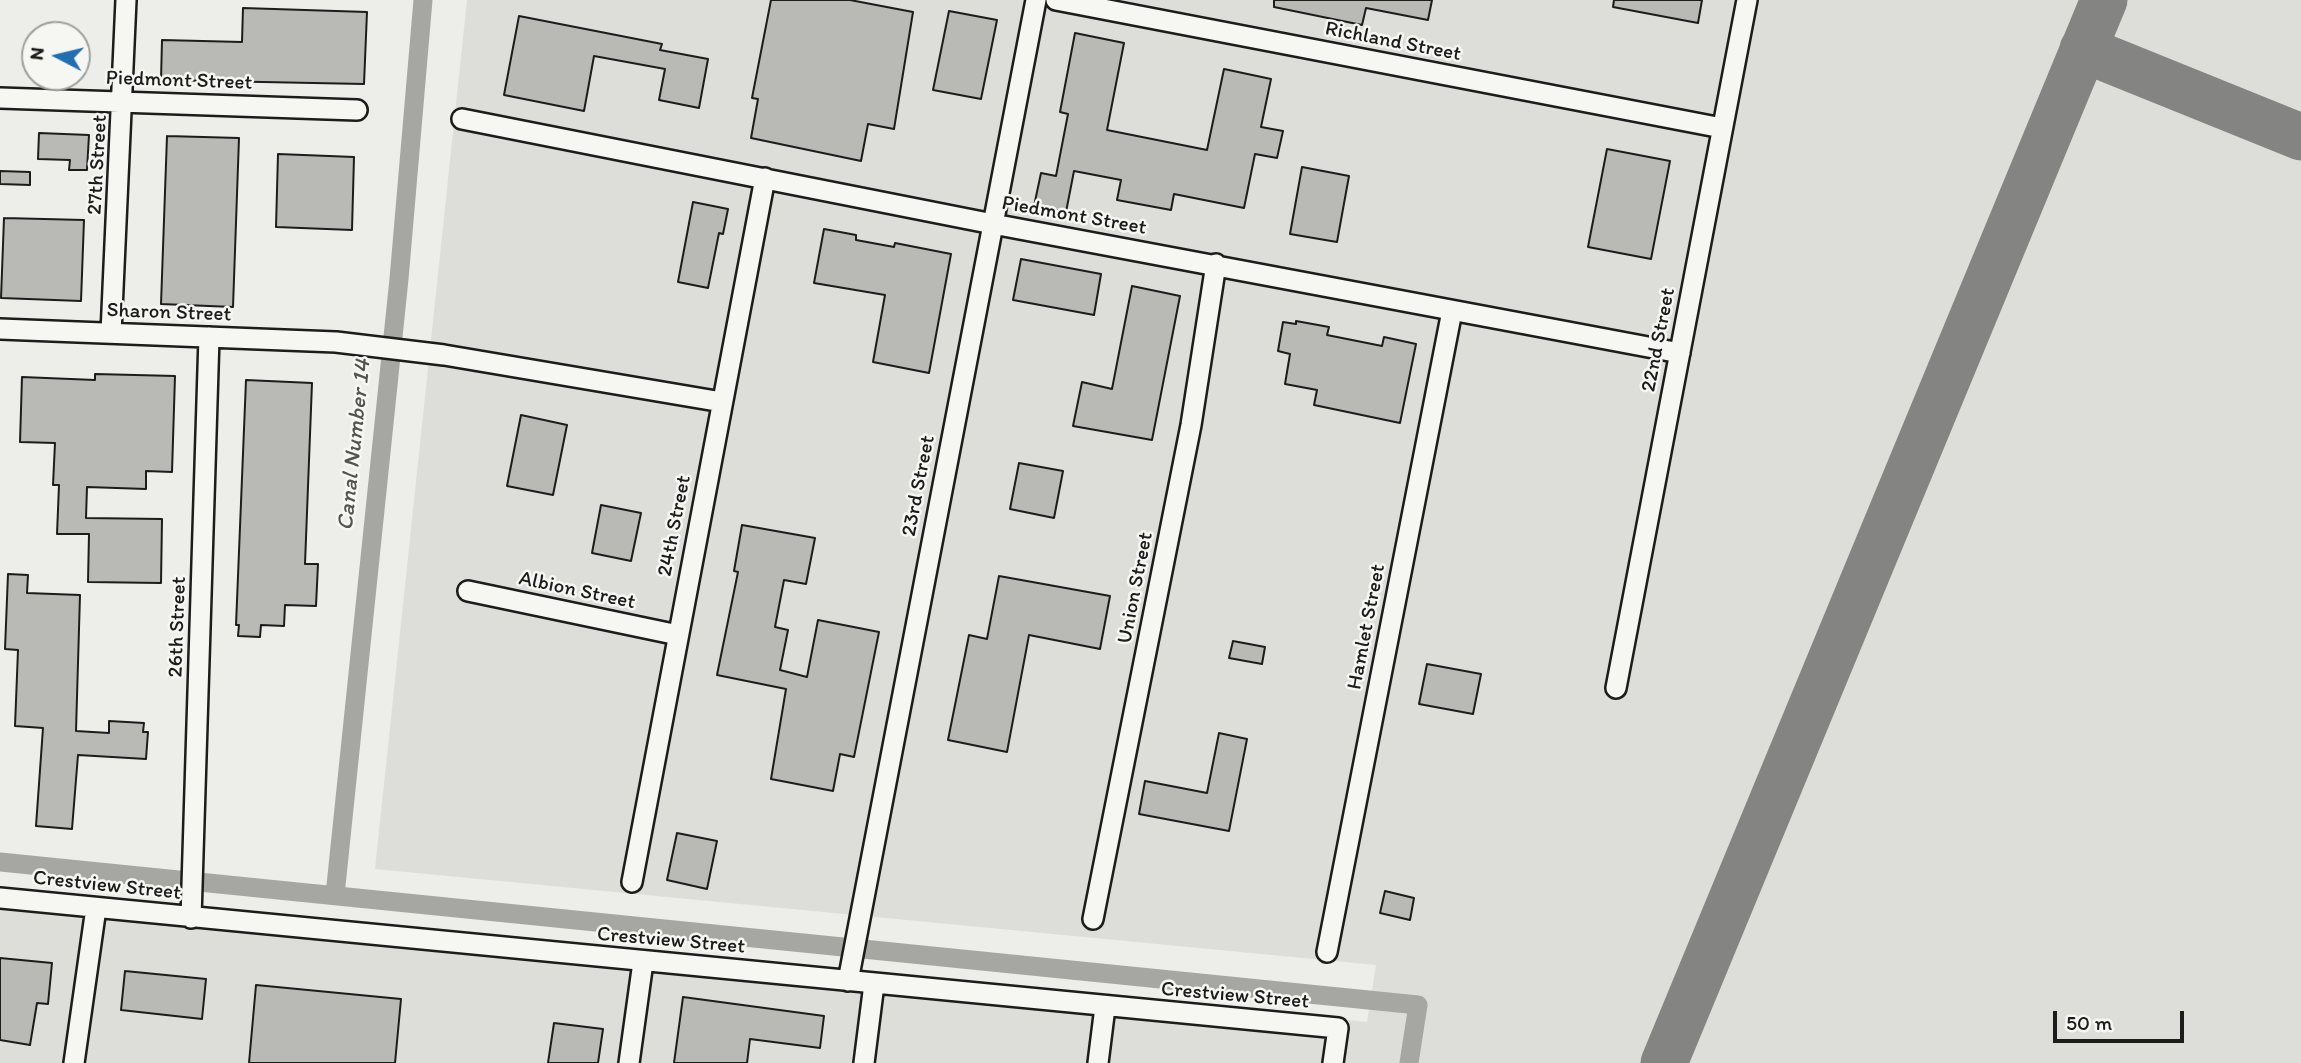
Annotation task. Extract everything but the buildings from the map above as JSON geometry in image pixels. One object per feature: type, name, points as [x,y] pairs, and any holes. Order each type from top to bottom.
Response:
[{"type":"street","name":"27th Street","points":[[111,333],[124,101],[126,0]]},
{"type":"street","name":"23rd Street","points":[[850,973],[1036,0]]},
{"type":"street","name":"Richland Street","points":[[1056,0],[1722,128]]},
{"type":"street","name":"22nd Street","points":[[1616,688],[1747,0]]},
{"type":"street","name":"Piedmont Street","points":[[0,98],[357,110]]},
{"type":"street","name":"Piedmont Street","points":[[462,119],[993,224],[1679,352]]},
{"type":"street","name":"24th Street","points":[[632,883],[765,178]]},
{"type":"street","name":"Union Street","points":[[1093,919],[1191,425],[1216,264]]},
{"type":"street","name":"Hamlet Street","points":[[1327,952],[1452,311]]},
{"type":"street","name":"Sharon Street","points":[[0,330],[336,342],[444,355],[722,402]]},
{"type":"street","name":"26th Street","points":[[192,910],[209,337]]},
{"type":"street","name":"Albion Street","points":[[468,591],[678,635]]},
{"type":"street","name":"Crestview Street","points":[[0,898],[96,908],[192,910],[643,962],[850,973],[874,984],[1338,1028],[1333,1063]]},
{"type":"street","points":[[74,1063],[96,908]]},
{"type":"street","points":[[629,1063],[643,962]]},
{"type":"street","points":[[864,1063],[874,984]]},
{"type":"street","points":[[1098,1063],[1105,1007]]},
{"type":"shaded area","points":[[467,0],[2301,0],[2301,1063],[0,1063],[0,887],[1367,1022],[1376,965],[375,869]]},
{"type":"waterway","name":"Canal Number 14","points":[[335,895],[399,279],[423,0]]},
{"type":"waterway","points":[[0,862],[1418,1005],[1409,1063]]},
{"type":"taxiway","points":[[1664,1063],[2104,0]]},
{"type":"taxiway","points":[[2083,49],[2301,137]]}]
